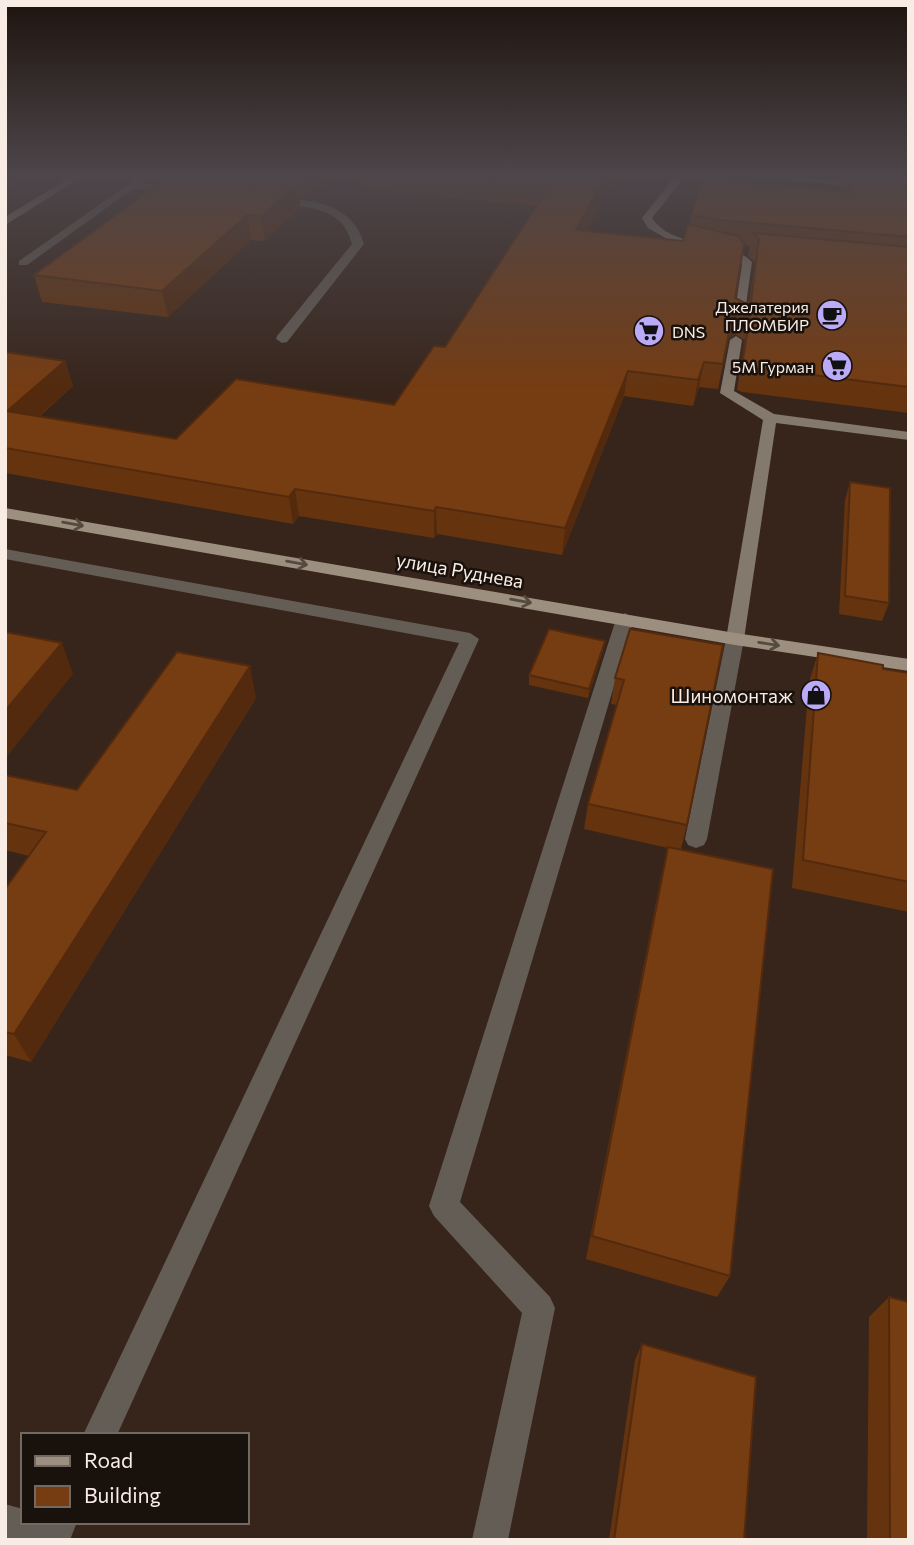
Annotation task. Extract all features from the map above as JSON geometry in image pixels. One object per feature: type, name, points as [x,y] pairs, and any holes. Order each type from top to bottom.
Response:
[{"type":"main road","name":"улица Руднева","points":[[5,513],[735,639],[909,665]]},
{"type":"street","points":[[713,247],[739,255],[748,264],[739,323]]},
{"type":"street","points":[[736,340],[727,393],[770,418],[909,436]]},
{"type":"street","points":[[735,639],[770,418]]},
{"type":"lane","points":[[23,263],[45,247]]},
{"type":"lane","points":[[282,339],[356,247]]},
{"type":"lane","points":[[716,248],[758,252]]},
{"type":"lane","points":[[5,554],[470,639],[101,1433]]},
{"type":"lane","points":[[489,1540],[538,1308],[444,1206],[625,619]]},
{"type":"lane","points":[[696,839],[735,639]]},
{"type":"lane","points":[[5,1521],[54,1535],[59,1524]]},
{"type":"building","points":[[72,247],[211,247],[162,291],[34,275]]},
{"type":"building","points":[[510,247],[743,247],[735,298],[747,304],[751,302],[758,247],[909,247],[909,387],[747,367],[742,364],[750,316],[739,309],[732,315],[723,364],[704,362],[698,380],[628,371],[565,528],[436,507],[434,511],[295,489],[289,497],[5,448],[5,352],[65,361],[7,411],[176,439],[236,379],[394,405],[434,346],[445,347]]},
{"type":"building","points":[[850,482],[890,488],[889,603],[845,596]]},
{"type":"building","points":[[549,629],[605,641],[589,689],[529,675]]},
{"type":"building","points":[[630,629],[723,645],[687,825],[588,804],[624,680],[615,678]]},
{"type":"building","points":[[5,632],[62,643],[5,711]]},
{"type":"building","points":[[177,652],[250,666],[14,1034],[5,1032],[5,889],[46,832],[5,823],[5,775],[77,790]]},
{"type":"building","points":[[818,653],[883,665],[883,669],[909,673],[909,882],[803,860]]},
{"type":"building","points":[[668,847],[773,869],[730,1276],[592,1236]]},
{"type":"building","points":[[889,1297],[909,1302],[909,1540],[890,1540]]},
{"type":"building","points":[[642,1344],[756,1377],[744,1540],[614,1540]]},
{"type":"place","name":"Джелатерия ПЛОМБИР","points":[[832,315]]},
{"type":"place","name":"DNS","points":[[649,331]]},
{"type":"place","name":"5М Гурман","points":[[837,366]]},
{"type":"place","name":"Шиномонтаж","points":[[816,695]]}]
